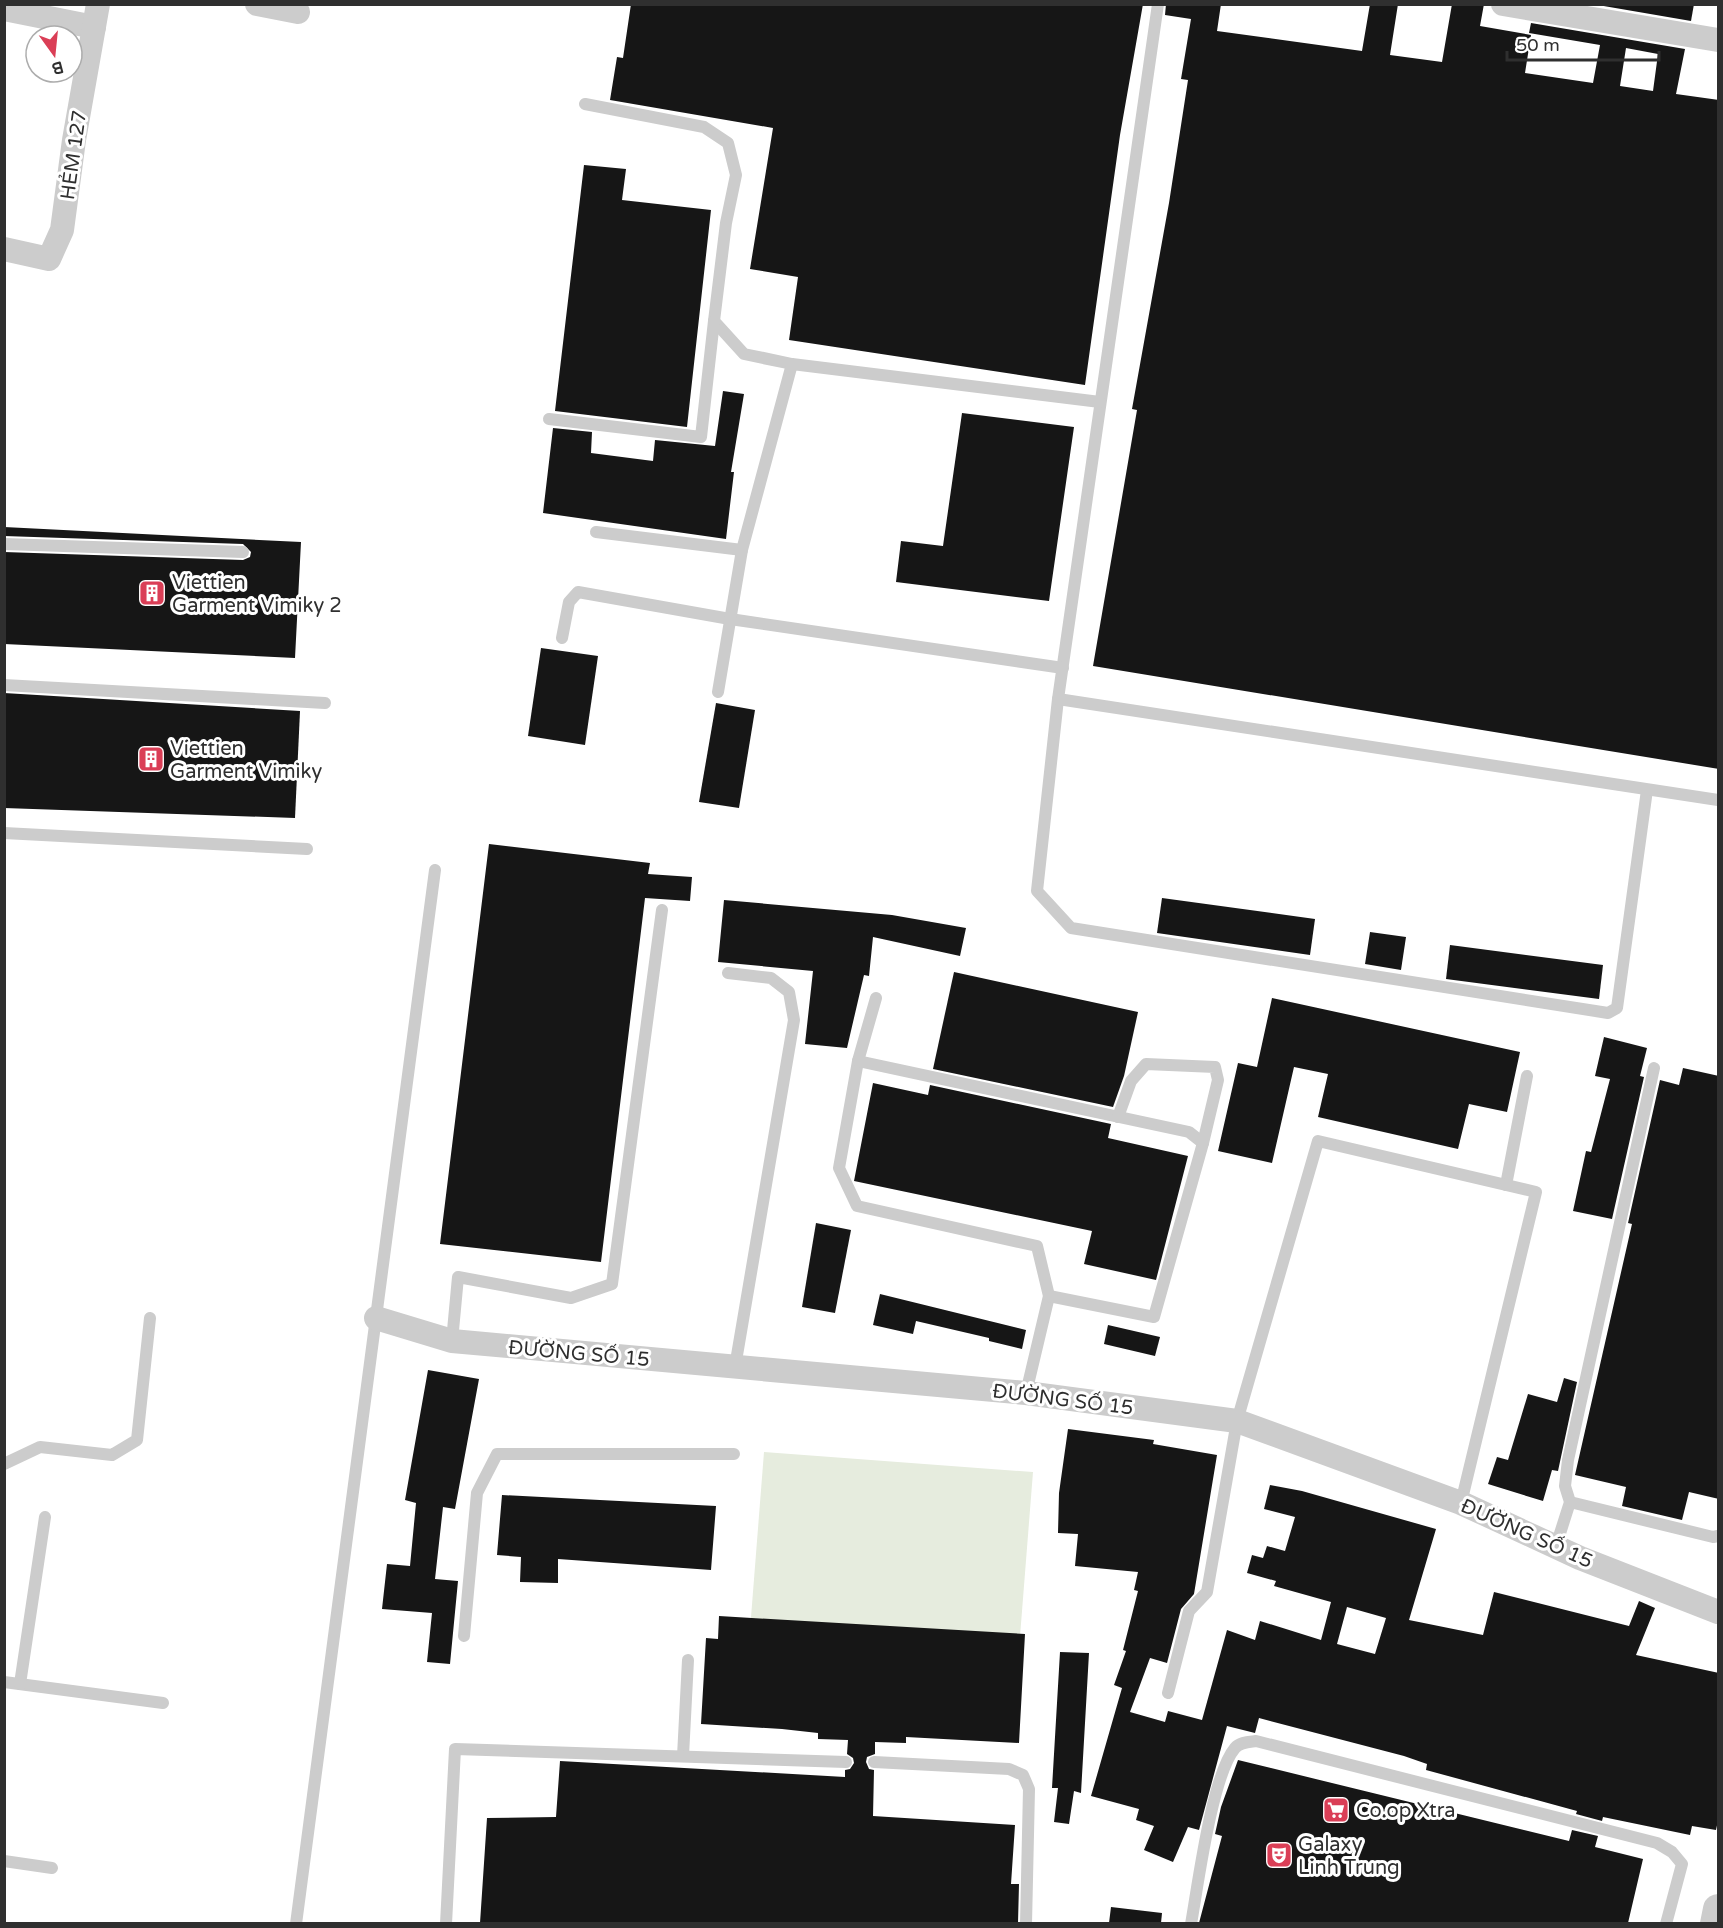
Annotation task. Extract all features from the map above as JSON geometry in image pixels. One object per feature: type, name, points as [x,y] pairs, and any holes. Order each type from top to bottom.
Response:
[{"type":"street","points":[[257,4],[298,12]]},
{"type":"street","points":[[1503,4],[1719,40]]},
{"type":"street","points":[[4,9],[96,16]]},
{"type":"street","name":"HẺM 127","points":[[4,249],[49,259],[62,230],[74,140],[96,16]]},
{"type":"street","name":"ĐƯỜNG SỐ 15","points":[[376,1318],[452,1341],[1026,1394],[1237,1421],[1461,1503],[1556,1546],[1719,1612]]},
{"type":"street","points":[[1715,1923],[1719,1909]]},
{"type":"lane","points":[[1158,4],[1058,699],[1036,891],[1071,928],[1608,1013],[1617,1008],[1647,790]]},
{"type":"lane","points":[[549,419],[701,437],[726,223],[736,175],[728,143],[704,127],[585,104]]},
{"type":"lane","points":[[714,321],[744,354],[792,364],[1100,402]]},
{"type":"lane","points":[[718,692],[742,550],[792,364]]},
{"type":"lane","points":[[596,532],[742,550]]},
{"type":"lane","points":[[4,544],[243,552]]},
{"type":"lane","points":[[562,638],[569,602],[578,592],[730,619],[1063,668]]},
{"type":"lane","points":[[4,685],[326,703]]},
{"type":"lane","points":[[1058,699],[1719,800]]},
{"type":"lane","points":[[4,832],[307,849]]},
{"type":"lane","points":[[296,1923],[435,870]]},
{"type":"lane","points":[[452,1341],[458,1277],[571,1298],[612,1284],[662,910]]},
{"type":"lane","points":[[728,973],[771,978],[789,992],[794,1020],[735,1367]]},
{"type":"lane","points":[[876,998],[858,1061],[839,1168],[857,1206],[1037,1246],[1049,1296],[1026,1394]]},
{"type":"lane","points":[[858,1061],[1189,1132],[1203,1143]]},
{"type":"lane","points":[[1049,1296],[1154,1317],[1203,1143],[1218,1080],[1215,1067],[1146,1064],[1131,1081],[1118,1117]]},
{"type":"lane","points":[[1556,1546],[1570,1502],[1565,1486],[1568,1460],[1654,1068]]},
{"type":"lane","points":[[1506,1185],[1527,1076]]},
{"type":"lane","points":[[1168,1693],[1189,1611],[1207,1592],[1237,1421],[1318,1141],[1536,1192],[1461,1503]]},
{"type":"lane","points":[[4,1464],[40,1447],[112,1455],[137,1440],[150,1318]]},
{"type":"lane","points":[[464,1636],[477,1493],[497,1454],[734,1454]]},
{"type":"lane","points":[[1570,1502],[1713,1538],[1719,1536]]},
{"type":"lane","points":[[20,1683],[45,1517]]},
{"type":"lane","points":[[683,1756],[688,1660]]},
{"type":"lane","points":[[4,1682],[163,1703]]},
{"type":"lane","points":[[1191,1923],[1215,1798],[1235,1748],[1244,1743],[1256,1741],[1657,1843],[1672,1852],[1682,1864],[1666,1923]]},
{"type":"lane","points":[[446,1923],[455,1749],[846,1762]]},
{"type":"lane","points":[[874,1762],[1009,1769],[1023,1775],[1029,1789],[1026,1923]]},
{"type":"lane","points":[[4,1860],[52,1868]]},
{"type":"shaded area","points":[[764,1452],[1033,1472],[1019,1649],[750,1630]]},
{"type":"building","points":[[631,4],[1143,4],[1120,135],[1085,385],[789,340],[798,277],[750,269],[773,128],[610,100],[617,57],[623,58]]},
{"type":"building","points":[[1166,4],[1221,4],[1217,31],[1362,51],[1370,4],[1398,4],[1390,55],[1442,62],[1452,4],[1484,4],[1480,26],[1531,35],[1525,73],[1593,83],[1600,45],[1529,33],[1531,23],[1685,49],[1676,94],[1719,100],[1719,769],[1093,666],[1137,410],[1132,409],[1169,203],[1188,80],[1181,79],[1191,19],[1165,15]],"holes":[[[1626,48],[1658,54],[1653,91],[1620,86]]]},
{"type":"building","points":[[1592,4],[1694,4],[1691,21]]},
{"type":"building","points":[[584,165],[626,169],[622,200],[711,210],[687,427],[555,411]]},
{"type":"building","points":[[723,391],[744,394],[731,472],[734,472],[726,539],[543,513],[553,428],[592,432],[591,453],[653,461],[655,440],[715,446]]},
{"type":"building","points":[[962,413],[1074,427],[1049,601],[896,582],[901,541],[943,546]]},
{"type":"building","name":"Viettien Garment Vimiky 2","points":[[4,527],[301,542],[295,658],[4,644],[4,552],[243,560],[250,557],[251,552],[243,544],[4,536]]},
{"type":"building","points":[[541,648],[598,656],[585,745],[528,736]]},
{"type":"building","name":"Viettien Garment Vimiky","points":[[4,693],[300,711],[295,818],[4,808]]},
{"type":"building","points":[[716,703],[755,710],[739,808],[699,802]]},
{"type":"building","points":[[489,844],[650,863],[648,874],[692,877],[690,901],[645,898],[601,1262],[440,1244]]},
{"type":"building","points":[[1162,898],[1315,919],[1310,955],[1157,933]]},
{"type":"building","points":[[724,900],[892,915],[966,928],[960,956],[873,937],[869,976],[864,975],[847,1048],[805,1044],[813,971],[718,962]]},
{"type":"building","points":[[1370,932],[1406,937],[1401,970],[1365,964]]},
{"type":"building","points":[[1450,945],[1603,965],[1599,999],[1446,979]]},
{"type":"building","points":[[954,972],[1138,1012],[1124,1076],[1113,1107],[933,1069]]},
{"type":"building","points":[[1272,998],[1520,1052],[1507,1112],[1469,1104],[1458,1149],[1318,1117],[1328,1074],[1294,1067],[1272,1163],[1218,1151],[1238,1063],[1257,1067]]},
{"type":"building","points":[[1604,1037],[1647,1048],[1640,1076],[1644,1077],[1612,1219],[1573,1211],[1586,1151],[1591,1152],[1610,1079],[1595,1076]]},
{"type":"building","points":[[1683,1068],[1719,1076],[1719,1499],[1689,1492],[1682,1520],[1622,1506],[1626,1487],[1575,1475],[1632,1224],[1628,1223],[1660,1080],[1679,1085]]},
{"type":"building","points":[[873,1083],[928,1095],[930,1085],[1111,1124],[1108,1138],[1188,1156],[1156,1280],[1084,1264],[1092,1231],[854,1181]]},
{"type":"building","points":[[816,1223],[851,1230],[835,1313],[802,1307]]},
{"type":"building","points":[[880,1294],[1026,1330],[1022,1349],[989,1341],[989,1338],[916,1321],[913,1334],[873,1325]]},
{"type":"building","points":[[1108,1325],[1160,1337],[1155,1356],[1104,1344]]},
{"type":"building","points":[[428,1370],[479,1379],[455,1509],[443,1507],[435,1579],[458,1581],[450,1664],[427,1662],[432,1613],[382,1609],[387,1564],[410,1566],[416,1503],[405,1500]]},
{"type":"building","points":[[1564,1378],[1577,1382],[1558,1471],[1552,1470],[1543,1501],[1488,1484],[1497,1457],[1508,1460],[1528,1394],[1557,1402]]},
{"type":"building","points":[[1068,1429],[1154,1440],[1153,1444],[1217,1455],[1194,1594],[1181,1609],[1167,1663],[1150,1658],[1130,1712],[1165,1722],[1168,1711],[1202,1720],[1227,1630],[1255,1640],[1260,1621],[1321,1640],[1331,1602],[1274,1586],[1276,1581],[1247,1573],[1252,1555],[1263,1558],[1267,1546],[1285,1551],[1295,1517],[1264,1509],[1270,1485],[1302,1491],[1436,1529],[1409,1620],[1483,1635],[1494,1592],[1629,1626],[1639,1601],[1655,1608],[1636,1655],[1719,1673],[1719,1816],[1716,1830],[1692,1826],[1690,1835],[1603,1817],[1602,1821],[1576,1814],[1577,1811],[1426,1770],[1427,1764],[1404,1756],[1259,1718],[1255,1733],[1227,1726],[1199,1830],[1188,1827],[1173,1862],[1144,1850],[1154,1826],[1136,1820],[1139,1809],[1091,1796],[1122,1688],[1114,1685],[1126,1651],[1123,1650],[1138,1591],[1134,1590],[1138,1572],[1075,1566],[1078,1534],[1058,1533],[1059,1493]],"holes":[[[1347,1607],[1386,1618],[1375,1654],[1337,1644]]]},
{"type":"building","points":[[502,1495],[716,1506],[711,1570],[558,1559],[558,1583],[520,1582],[521,1557],[497,1555]]},
{"type":"building","points":[[719,1616],[1025,1634],[1019,1743],[906,1737],[906,1743],[875,1742],[875,1754],[867,1757],[866,1762],[869,1769],[874,1770],[873,1816],[1015,1825],[1011,1884],[1019,1884],[1018,1923],[480,1923],[487,1818],[556,1817],[560,1761],[845,1777],[845,1770],[850,1769],[854,1763],[853,1758],[847,1754],[848,1740],[818,1739],[818,1733],[782,1729],[701,1724],[706,1638],[718,1639]]},
{"type":"building","points":[[1060,1652],[1089,1653],[1081,1793],[1074,1791],[1069,1824],[1054,1822],[1058,1788],[1052,1788]]},
{"type":"building","name":"Co.op Xtra","points":[[1238,1760],[1569,1841],[1572,1830],[1598,1836],[1595,1847],[1643,1859],[1628,1923],[1199,1923],[1222,1836],[1215,1834],[1221,1807]]},
{"type":"building","points":[[1111,1907],[1162,1913],[1161,1923],[1109,1923]]},
{"type":"place","name":"Viettien Garment Vimiky 2","points":[[152,593]]},
{"type":"place","name":"Viettien Garment Vimiky","points":[[151,759]]},
{"type":"place","name":"Co.op Xtra","points":[[1336,1810]]},
{"type":"place","name":"Galaxy Linh Trung","points":[[1279,1855]]}]
